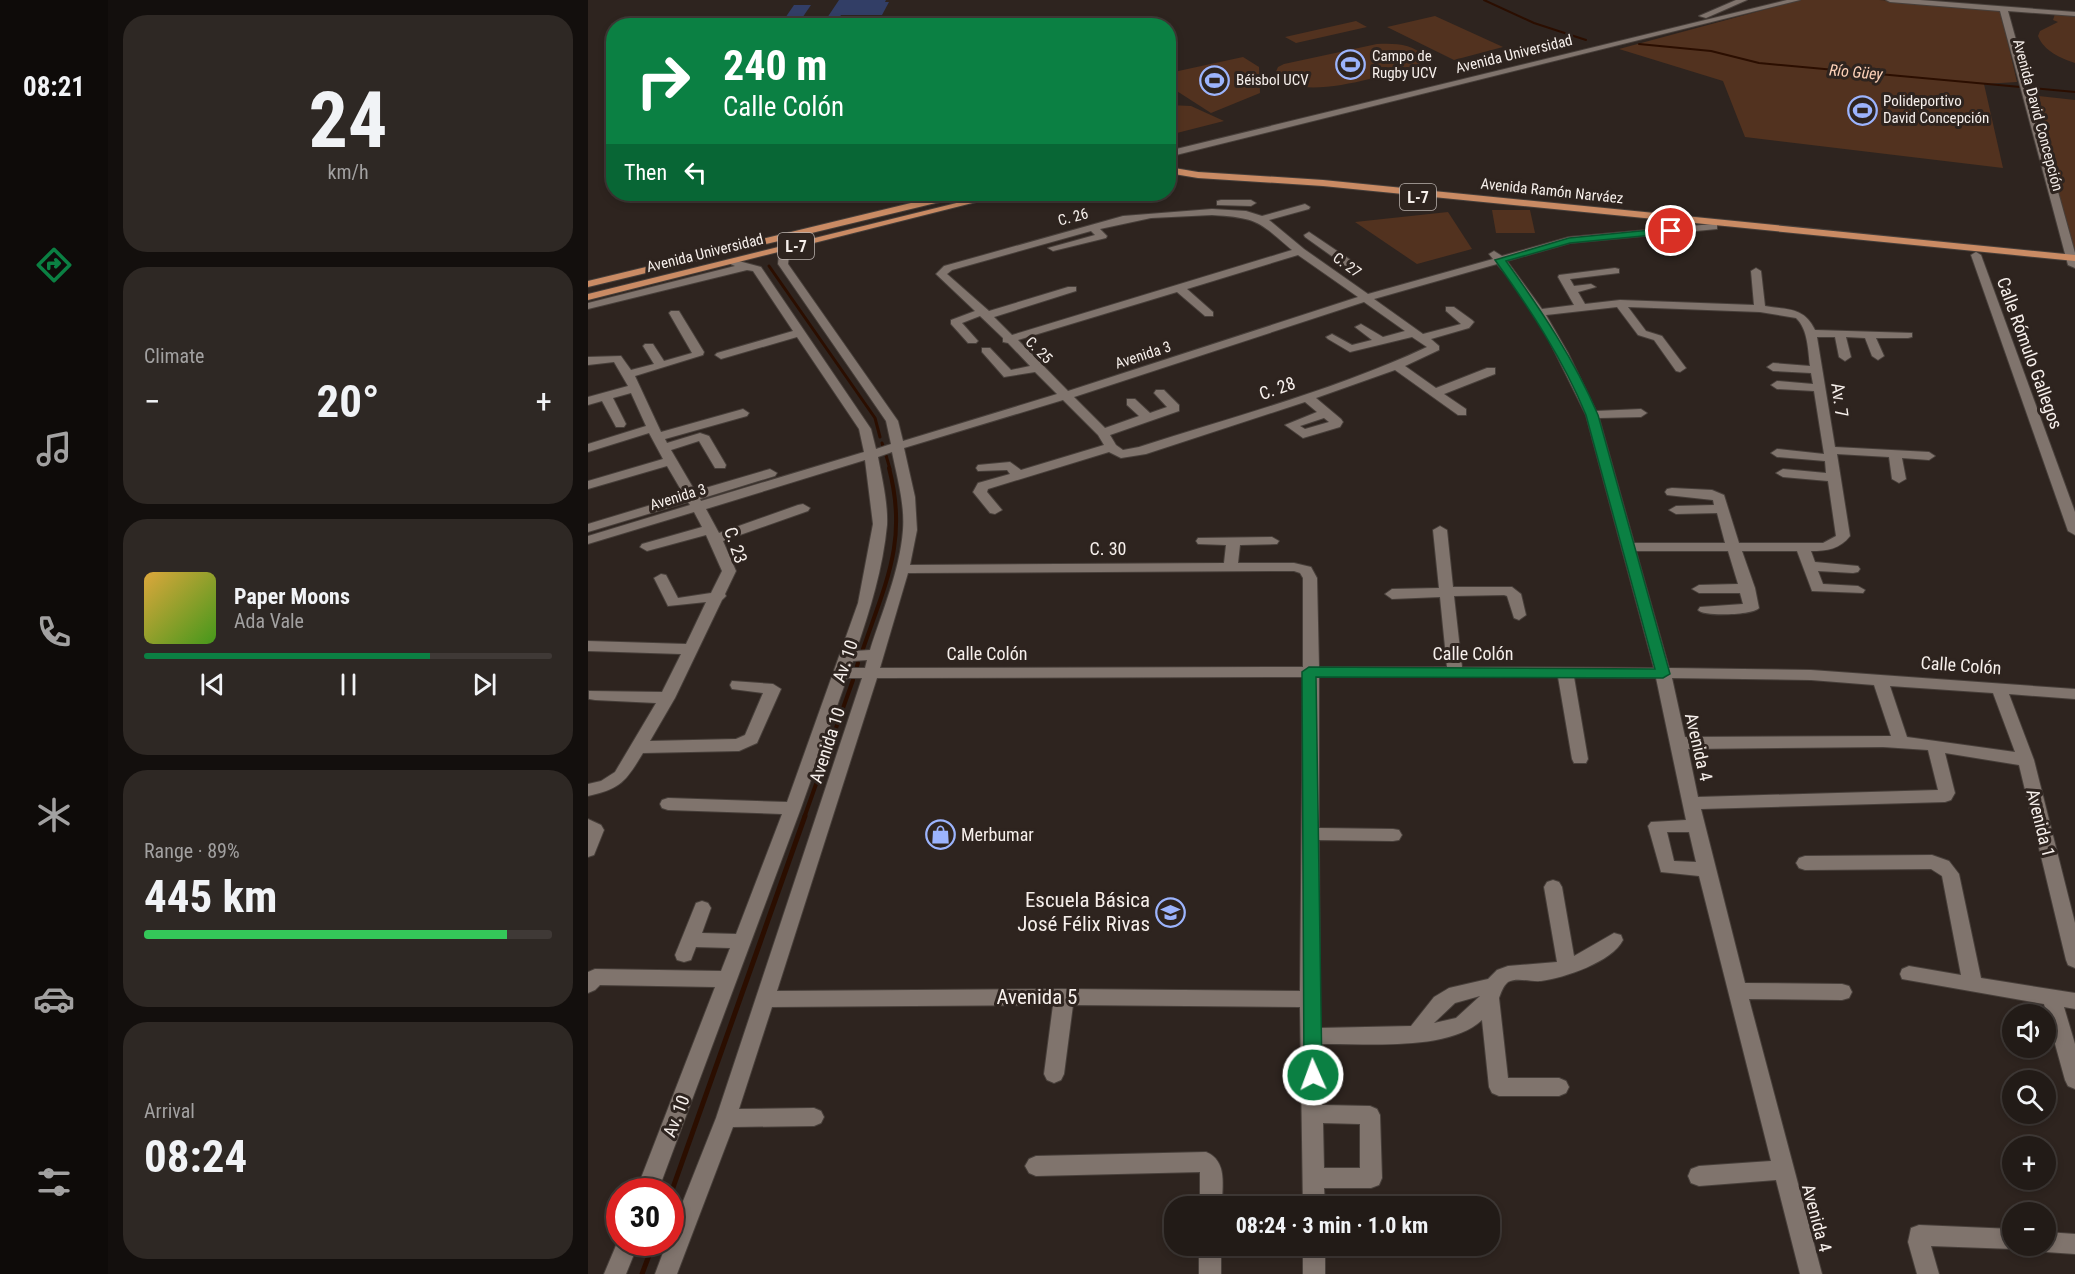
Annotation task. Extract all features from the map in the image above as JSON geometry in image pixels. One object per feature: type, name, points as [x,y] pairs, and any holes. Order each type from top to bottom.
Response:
[{"type":"main road","name":"Avenida Ramón Narváez","points":[[1176,171],[1323,183],[2070,261]]},
{"type":"main road","name":"Avenida Ramón Narváez","points":[[1176,179],[1255,181],[1628,222]]},
{"type":"main road","name":"Avenida Universidad","points":[[588,284],[934,201]]},
{"type":"main road","name":"Avenida Universidad","points":[[588,297],[975,201]]},
{"type":"main road","points":[[1667,222],[1976,255],[2070,261]]},
{"type":"street","points":[[1703,16],[1743,0]]},
{"type":"street","name":"Avenida Universidad","points":[[1176,152],[1770,0]]},
{"type":"street","name":"Avenida Universidad","points":[[1176,143],[1795,0]]},
{"type":"street","points":[[1890,0],[2075,14]]},
{"type":"street","name":"Avenida David Concepción","points":[[1999,8],[2055,219],[2070,261]]},
{"type":"street","points":[[1212,212],[1217,203],[1251,203]]},
{"type":"street","points":[[1262,219],[1305,207]]},
{"type":"street","name":"C. 26","points":[[948,268],[1093,227],[1151,214],[1212,212],[1246,214]]},
{"type":"street","name":"C. 27","points":[[1246,214],[1262,219],[1304,253],[1421,338]]},
{"type":"street","name":"Avenida 3","points":[[1497,257],[1547,238],[1628,222],[1700,222]]},
{"type":"street","points":[[1048,227],[1057,237]]},
{"type":"street","points":[[1053,248],[1102,236],[1093,227]]},
{"type":"street","name":"Avenida 3","points":[[588,528],[696,501],[1060,392],[1363,295],[1497,257],[1569,240],[1713,227]]},
{"type":"street","points":[[1309,235],[1351,265]]},
{"type":"street","points":[[588,306],[769,263],[783,264],[784,254],[792,247]]},
{"type":"street","points":[[1007,340],[1179,287],[1304,253],[1328,250]]},
{"type":"street","name":"Calle Rómulo Gallegos","points":[[1976,255],[2073,523]]},
{"type":"street","name":"Avenida 4","points":[[1497,257],[1538,313],[1580,387],[1592,415],[1663,674],[1706,870],[1812,1274]]},
{"type":"street","points":[[731,262],[753,267]]},
{"type":"street","name":"Avenida 10","points":[[666,1274],[726,1118],[871,673],[902,569],[910,530],[908,497],[892,421],[783,264]]},
{"type":"street","name":"Av. 10","points":[[652,1178],[793,808],[841,673],[865,603],[880,524],[876,479],[865,429],[753,267]]},
{"type":"street","name":"C. 25","points":[[948,268],[941,274],[985,313],[1007,340],[1103,433],[1116,451]]},
{"type":"street","points":[[1581,307],[1563,277],[1615,271]]},
{"type":"street","points":[[1756,271],[1760,309]]},
{"type":"street","points":[[1179,287],[1209,314]]},
{"type":"street","points":[[1570,290],[1591,287]]},
{"type":"street","points":[[972,341],[955,322],[1072,290]]},
{"type":"street","points":[[1538,313],[1620,303],[1760,309],[1799,315],[1805,320],[1811,333],[1908,335]]},
{"type":"street","points":[[1620,303],[1642,333],[1659,338],[1680,368]]},
{"type":"street","points":[[1332,337],[1350,350],[1381,342],[1421,338],[1464,326],[1468,322],[1450,309]]},
{"type":"street","points":[[588,401],[606,396],[661,366],[698,352],[675,313]]},
{"type":"street","points":[[1361,327],[1381,342]]},
{"type":"street","points":[[721,355],[800,333]]},
{"type":"street","name":"Av. 7","points":[[1628,547],[1824,547],[1838,542],[1843,536],[1811,333]]},
{"type":"street","points":[[1840,334],[1845,357]]},
{"type":"street","points":[[1870,336],[1878,357]]},
{"type":"street","name":"C. 28","points":[[994,510],[980,489],[1019,475],[1116,451],[1141,451],[1307,397],[1396,366],[1431,352],[1435,348],[1421,338]]},
{"type":"street","points":[[649,346],[661,366]]},
{"type":"street","points":[[986,350],[1008,374],[1036,368]]},
{"type":"street","name":"C. 23","points":[[588,790],[606,786],[621,776],[666,698],[719,596],[729,571],[714,533],[658,438],[632,381],[616,358],[595,359]]},
{"type":"street","points":[[1396,366],[1462,412]]},
{"type":"street","points":[[1773,367],[1818,370]]},
{"type":"street","points":[[1433,393],[1491,372]]},
{"type":"street","points":[[1777,385],[1820,388]]},
{"type":"street","points":[[1103,433],[1175,408],[1160,393]]},
{"type":"street","points":[[606,396],[620,424]]},
{"type":"street","points":[[1307,397],[1326,413]]},
{"type":"street","points":[[1131,402],[1148,418]]},
{"type":"street","points":[[658,438],[742,413]]},
{"type":"street","points":[[1592,415],[1641,413]]},
{"type":"street","points":[[588,448],[658,438],[700,437],[705,439],[720,465]]},
{"type":"street","points":[[1777,453],[1929,456]]},
{"type":"street","points":[[1895,454],[1899,479]]},
{"type":"street","points":[[588,485],[672,460]]},
{"type":"street","points":[[983,468],[1010,466],[1019,475]]},
{"type":"street","points":[[1783,473],[1833,477]]},
{"type":"street","points":[[1672,492],[1712,494],[1719,498],[1748,588],[1752,608],[1705,610]]},
{"type":"street","name":"Avenida 3","points":[[588,540],[696,501]]},
{"type":"street","points":[[647,547],[714,533],[803,508]]},
{"type":"street","points":[[1676,510],[1723,509]]},
{"type":"street","points":[[1440,530],[1455,673]]},
{"type":"street","points":[[1203,541],[1272,541]]},
{"type":"street","points":[[1231,567],[1233,541]]},
{"type":"street","points":[[1802,547],[1817,588],[1858,590]]},
{"type":"street","points":[[1809,566],[1853,569]]},
{"type":"street","name":"C. 30","points":[[902,569],[1294,567],[1306,570],[1310,578],[1309,672]]},
{"type":"street","points":[[661,578],[673,603],[719,596]]},
{"type":"street","points":[[1699,589],[1748,588]]},
{"type":"street","points":[[1392,594],[1508,590],[1514,594],[1519,615]]},
{"type":"street","points":[[588,646],[691,649]]},
{"type":"street","points":[[846,656],[876,655]]},
{"type":"street","points":[[1309,672],[1312,834],[1310,999],[1314,1196]]},
{"type":"street","points":[[1565,672],[1580,759]]},
{"type":"street","name":"Calle Colón","points":[[841,673],[1565,672],[1811,675],[2075,694]]},
{"type":"street","points":[[1880,679],[1901,742]]},
{"type":"street","points":[[639,747],[746,743],[751,739],[773,689],[738,686]]},
{"type":"street","name":"Avenida 1","points":[[1999,688],[2026,760],[2074,955]]},
{"type":"street","points":[[595,696],[666,698]]},
{"type":"street","points":[[1678,743],[1901,742],[2026,760]]},
{"type":"street","points":[[1693,803],[1945,796],[1947,794],[1935,746]]},
{"type":"street","points":[[668,804],[793,808]]},
{"type":"street","points":[[588,825],[595,830],[588,850]]},
{"type":"street","points":[[1697,826],[1657,826],[1667,867],[1706,870]]},
{"type":"street","points":[[1312,834],[1393,835]]},
{"type":"street","points":[[1805,863],[1932,862],[1943,866],[1950,874],[1972,982]]},
{"type":"street","points":[[1553,887],[1567,968]]},
{"type":"street","points":[[702,908],[687,947],[742,941]]},
{"type":"street","points":[[1312,1036],[1444,1030],[1465,1024],[1491,992],[1499,978],[1509,974],[1540,973],[1567,968],[1592,956],[1614,939]]},
{"type":"street","points":[[1909,974],[1972,982],[2075,1001]]},
{"type":"street","points":[[588,985],[595,977],[728,979]]},
{"type":"street","points":[[1737,991],[1842,992]]},
{"type":"street","points":[[1417,1032],[1430,1013],[1450,995],[1491,992]]},
{"type":"street","points":[[1491,992],[1499,1087],[1559,1087]]},
{"type":"street","points":[[1053,1074],[1064,997]]},
{"type":"street","name":"Avenida 5","points":[[765,999],[1064,997],[1310,999]]},
{"type":"street","points":[[2052,997],[2075,1080]]},
{"type":"street","points":[[1314,1114],[1370,1115],[1371,1178],[1314,1178]]},
{"type":"street","points":[[726,1118],[814,1117]]},
{"type":"street","points":[[1036,1166],[1206,1162],[1211,1166],[1211,1196]]},
{"type":"street","points":[[1699,1176],[1784,1170]]},
{"type":"street","points":[[1928,1274],[1919,1235],[2002,1239]]},
{"type":"street","points":[[2056,1243],[2075,1244]]},
{"type":"street","points":[[615,1274],[622,1256]]},
{"type":"street","points":[[1210,1256],[1210,1274]]},
{"type":"street","points":[[1314,1256],[1314,1274]]},
{"type":"shaded area","name":"Polideportivo David Concepción","points":[[1800,0],[1879,0],[2000,9],[2017,82],[1984,84],[2003,168],[1745,137],[1723,81],[1619,49]]},
{"type":"shaded area","points":[[2055,14],[2075,17],[2075,63],[2048,50],[2038,36],[2040,31],[2058,22],[2053,20]]},
{"type":"shaded area","points":[[1435,16],[1503,47],[1454,60],[1387,27]]},
{"type":"shaded area","points":[[1356,21],[1367,27],[1296,43],[1285,37]]},
{"type":"shaded area","name":"Campo de Rugby UCV","points":[[1377,44],[1397,44],[1409,47],[1426,57],[1425,62],[1364,80],[1322,87],[1303,87],[1287,83],[1275,74],[1278,67],[1284,64]]},
{"type":"shaded area","name":"Béisbol UCV","points":[[1243,57],[1259,67],[1260,93],[1211,113],[1176,90],[1176,71]]},
{"type":"shaded area","points":[[2029,95],[2075,100],[2075,252]]},
{"type":"shaded area","points":[[1176,105],[1191,106],[1224,121],[1176,133]]},
{"type":"shaded area","points":[[1492,210],[1530,210],[1535,233],[1496,233]]},
{"type":"shaded area","points":[[1448,212],[1472,249],[1417,264],[1355,222]]},
{"type":"building","points":[[839,0],[886,0],[885,2],[889,2],[882,15],[841,15],[839,18],[827,18]]},
{"type":"building","points":[[794,5],[811,5],[802,18],[785,18]]},
{"type":"waterway","name":"Río Güey","points":[[1484,0],[1534,23],[1586,40]]},
{"type":"waterway","name":"Río Güey","points":[[1639,44],[1711,51],[1759,63],[2075,92]]},
{"type":"waterway","points":[[769,266],[875,418],[880,437]]},
{"type":"waterway","points":[[885,452],[890,469]]},
{"type":"waterway","points":[[863,649],[892,560],[896,517],[889,468]]},
{"type":"waterway","points":[[804,818],[853,680]]},
{"type":"waterway","points":[[676,1178],[805,816]]},
{"type":"waterway","points":[[642,1274],[649,1256]]},
{"type":"place","name":"Campo de Rugby UCV","points":[[1351,65]]},
{"type":"place","name":"Béisbol UCV","points":[[1215,80]]},
{"type":"place","name":"Polideportivo David Concepción","points":[[1862,110]]},
{"type":"place","name":"Merbumar","points":[[940,834]]},
{"type":"place","name":"Escuela Básica José Félix Rivas","points":[[1171,912]]},
{"type":"route","points":[[1313,1075],[1310,999],[1312,834],[1309,672],[1663,674],[1592,415],[1580,387],[1538,313],[1500,260],[1569,240],[1671,231]]}]
